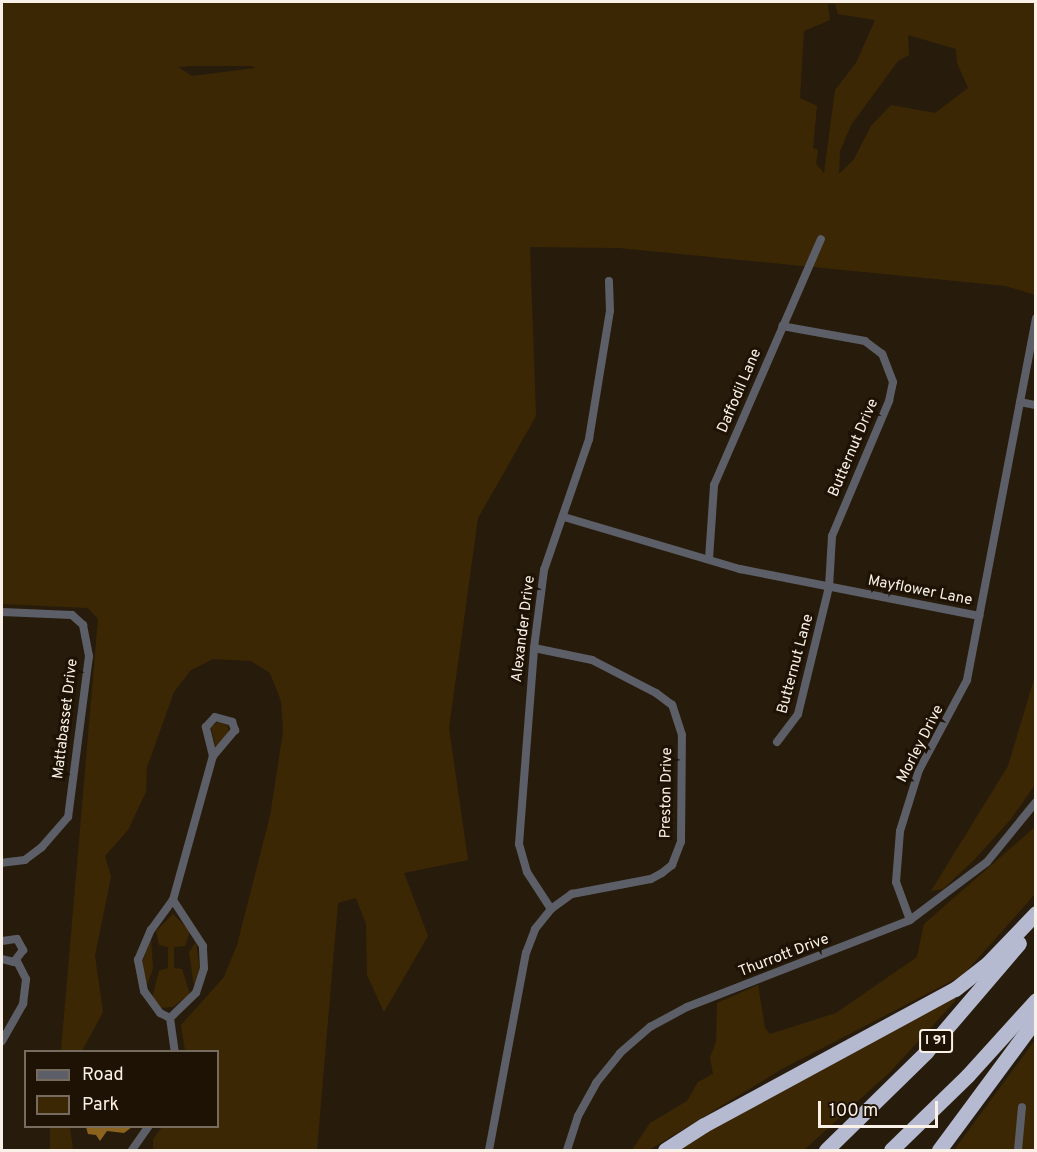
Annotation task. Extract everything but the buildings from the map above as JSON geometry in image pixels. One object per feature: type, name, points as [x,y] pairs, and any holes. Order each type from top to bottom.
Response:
[{"type":"highway","points":[[665,1150],[704,1125],[954,989],[988,963],[1035,913]]},
{"type":"highway","name":"I 91","points":[[826,1150],[926,1052],[1035,922]]},
{"type":"highway","points":[[891,1150],[976,1067],[1035,1000]]},
{"type":"highway","points":[[939,1150],[1035,1019]]},
{"type":"street","name":"Daffodil Lane","points":[[708,560],[714,485],[820,239]]},
{"type":"street","name":"Alexander Drive","points":[[551,909],[527,872],[519,844],[534,648],[544,570],[589,439],[610,311],[609,281]]},
{"type":"street","name":"Mayflower Lane","points":[[564,517],[708,560],[829,587],[979,616],[1035,319]]},
{"type":"street","name":"Butternut Drive","points":[[782,326],[865,341],[882,354],[891,372],[889,401],[832,536],[829,587]]},
{"type":"street","points":[[1020,402],[1035,405]]},
{"type":"street","name":"Butternut Lane","points":[[777,742],[798,714],[829,587]]},
{"type":"street","name":"Mattabasset Drive","points":[[2,612],[72,615],[84,625],[88,656],[68,817],[42,848],[25,860],[2,863]]},
{"type":"street","name":"Morley Drive","points":[[910,920],[898,891],[896,870],[905,811],[919,770],[964,691],[979,616]]},
{"type":"street","name":"Preston Drive","points":[[489,1150],[526,953],[535,929],[551,909],[583,890],[651,879],[672,865],[681,842],[682,735],[677,714],[656,693],[580,655],[534,648]]},
{"type":"street","points":[[170,1018],[160,1013],[147,997],[138,969],[145,939],[173,900],[213,756],[235,730],[231,722],[218,717],[206,724],[213,756]]},
{"type":"street","name":"Thurrott Drive","points":[[567,1150],[578,1116],[596,1083],[620,1053],[650,1027],[687,1007],[910,920],[987,862],[1035,802]]},
{"type":"street","points":[[170,1018],[196,993],[204,968],[203,946],[173,900]]},
{"type":"street","points":[[2,941],[13,938],[20,942],[23,950],[17,961]]},
{"type":"street","points":[[2,959],[17,961]]},
{"type":"street","points":[[2,1041],[23,1004],[26,979],[17,961]]},
{"type":"street","points":[[170,1018],[175,1050]]},
{"type":"street","points":[[1018,1150],[1022,1107]]},
{"type":"street","points":[[132,1150],[148,1128]]},
{"type":"green space","points":[[2,2],[1035,2],[1035,295],[1006,286],[619,248],[530,247],[536,416],[478,518],[449,728],[468,860],[404,873],[428,936],[384,1012],[367,975],[366,924],[356,898],[338,903],[317,1150],[153,1150],[153,1139],[161,1128],[219,1128],[219,1050],[185,1050],[181,1025],[224,977],[237,945],[270,816],[283,732],[281,701],[270,673],[251,661],[213,659],[191,670],[174,692],[147,767],[146,792],[128,830],[105,856],[111,877],[95,956],[103,1012],[83,1050],[61,1050],[98,619],[88,608],[2,604]],"holes":[[[828,4],[835,4],[838,14],[875,20],[856,63],[835,90],[824,173],[816,164],[818,150],[813,148],[817,106],[800,98],[804,31],[830,20]],[[908,35],[956,49],[957,63],[968,88],[935,113],[891,105],[871,126],[854,159],[839,174],[840,151],[851,125],[898,61],[909,55]],[[252,66],[255,68],[192,76],[178,67]]]},
{"type":"green space","points":[[1035,676],[1034,786],[1011,819],[974,860],[943,889],[931,891],[1008,766]]},
{"type":"green space","points":[[218,722],[228,726],[229,732],[216,749],[211,727]]},
{"type":"green space","points":[[1035,827],[1035,894],[963,975],[782,1069],[649,1150],[632,1150],[650,1123],[687,1101],[698,1082],[713,1074],[710,1057],[716,1042],[717,1003],[758,985],[765,1028],[770,1034],[836,1013],[917,957],[924,924]]},
{"type":"green space","points":[[173,914],[190,931],[185,946],[174,947],[174,968],[182,969],[190,994],[173,1007],[160,1008],[152,998],[159,971],[168,968],[168,947],[159,945],[156,931]]},
{"type":"green space","points":[[151,939],[153,969],[146,987],[142,963]]},
{"type":"green space","points":[[196,942],[200,970],[194,986],[189,952]]},
{"type":"green space","points":[[954,995],[956,1000],[890,1072],[804,1150],[675,1150]]},
{"type":"green space","points":[[1035,1040],[1035,1150],[954,1150]]},
{"type":"green space","points":[[50,1128],[70,1128],[73,1150],[50,1150]]},
{"type":"shaded area","points":[[86,1128],[131,1128],[124,1133],[107,1131],[100,1141],[96,1135],[88,1134]]}]
